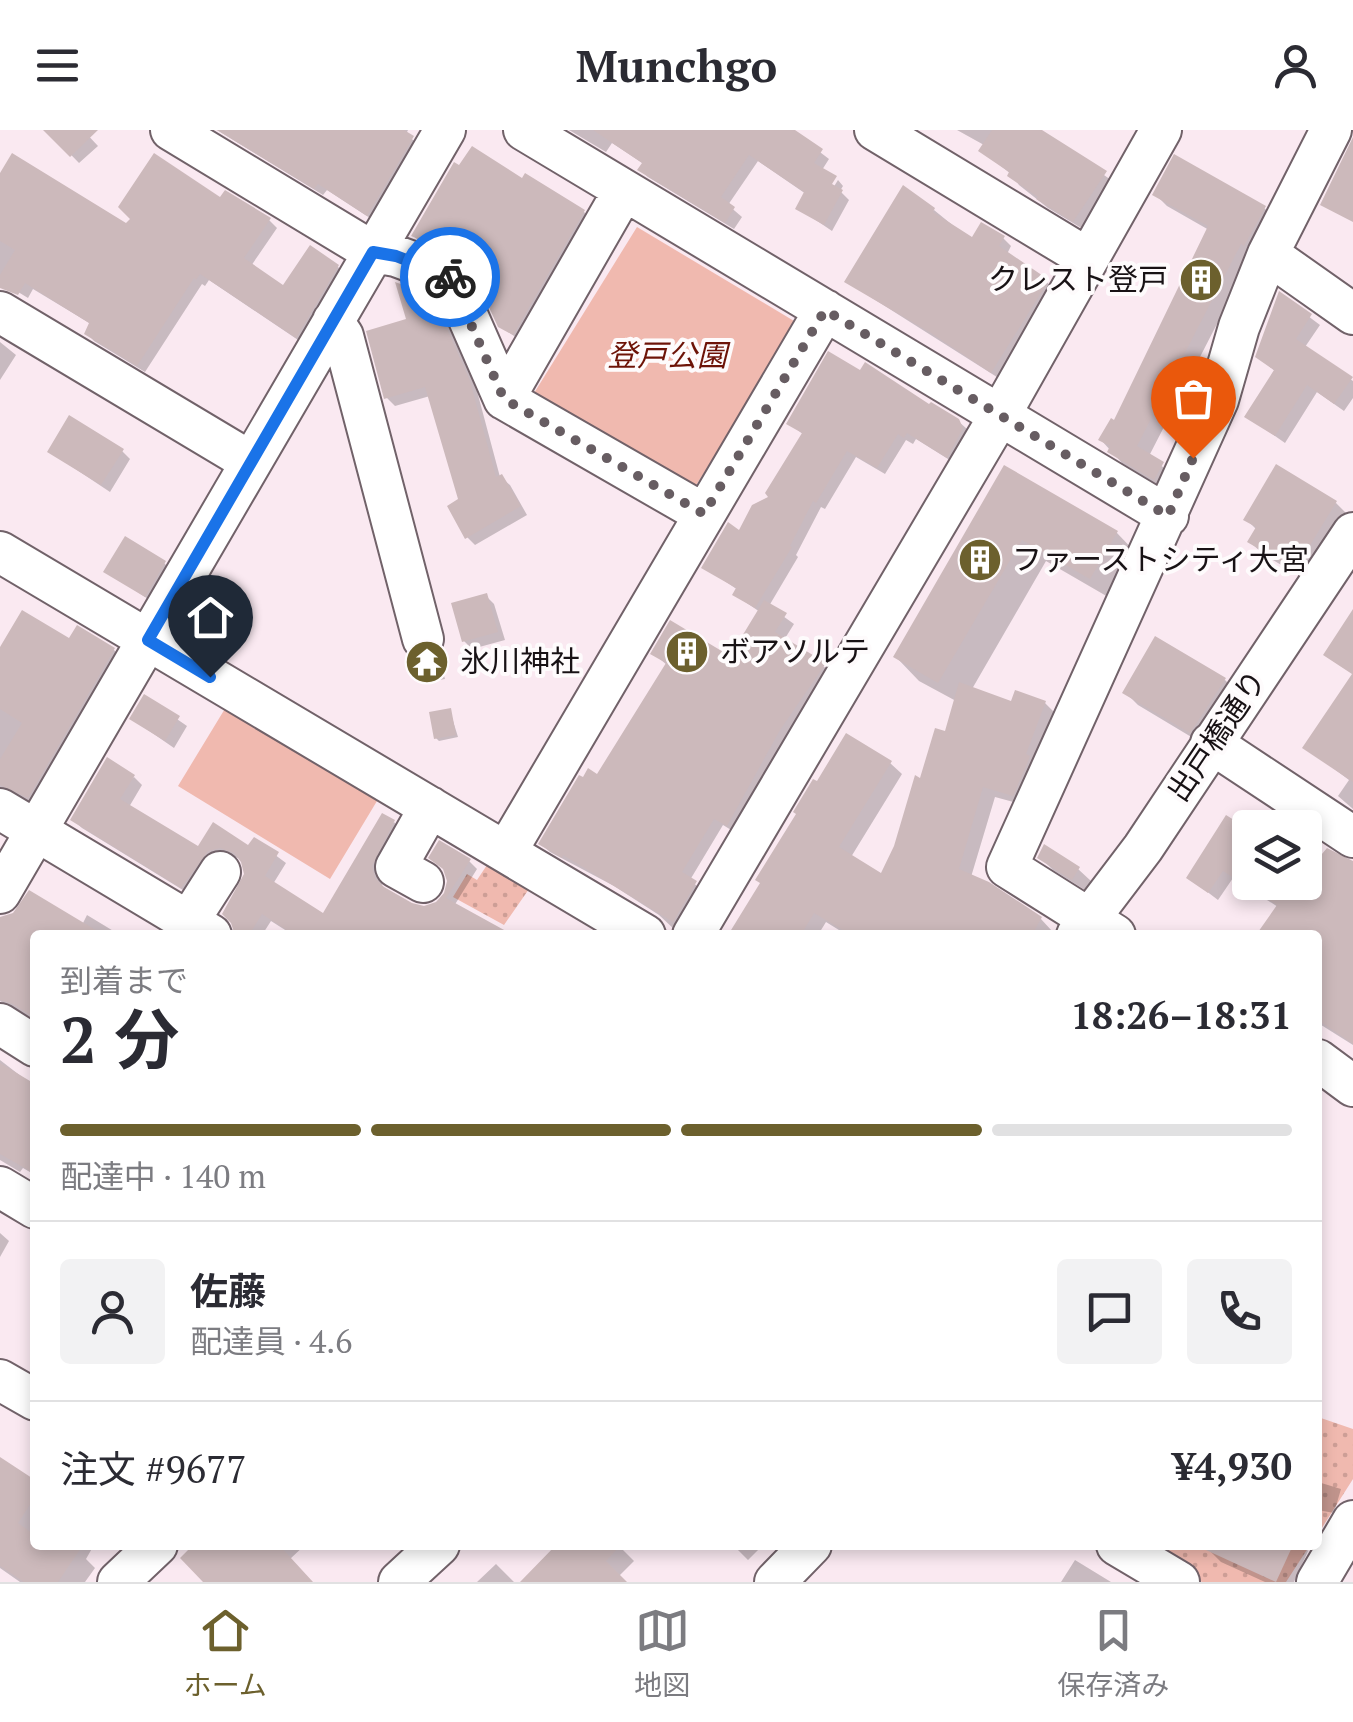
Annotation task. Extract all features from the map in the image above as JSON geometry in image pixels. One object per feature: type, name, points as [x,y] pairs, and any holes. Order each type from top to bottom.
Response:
[{"type":"street","points":[[171,130],[373,252],[396,256],[450,276],[504,399],[704,514]]},
{"type":"street","points":[[0,892],[445,130]]},
{"type":"street","points":[[524,130],[1168,516]]},
{"type":"street","points":[[875,130],[1087,258]]},
{"type":"street","points":[[696,930],[1000,416],[1161,130]]},
{"type":"street","points":[[1094,930],[1007,868],[1218,400],[1239,326],[1268,254],[1331,130]]},
{"type":"street","points":[[504,399],[624,190]]},
{"type":"street","points":[[1268,254],[1353,314]]},
{"type":"street","points":[[506,852],[825,310]]},
{"type":"street","points":[[0,312],[251,462]]},
{"type":"street","points":[[333,321],[343,336],[423,639]]},
{"type":"street","name":"出戸橋通り","points":[[1094,930],[1211,744],[1353,533]]},
{"type":"street","points":[[0,552],[637,930]]},
{"type":"street","points":[[1211,744],[1353,836]]},
{"type":"street","points":[[422,882],[396,867],[430,808]]},
{"type":"street","points":[[0,809],[200,928],[220,872]]},
{"type":"street","points":[[0,1024],[30,1043]]},
{"type":"street","points":[[1322,1063],[1353,1086]]},
{"type":"street","points":[[0,1187],[30,1205]]},
{"type":"street","points":[[0,1380],[30,1397]]},
{"type":"street","points":[[1317,1582],[1353,1521]]},
{"type":"street","points":[[118,1582],[152,1550]]},
{"type":"street","points":[[399,1582],[433,1550]]},
{"type":"street","points":[[776,1582],[806,1550]]},
{"type":"street","points":[[1125,1550],[1179,1582]]},
{"type":"green space","name":"登戸公園","points":[[637,227],[799,324],[693,490],[531,398]]},
{"type":"green space","points":[[226,707],[377,801],[330,879],[178,786]]},
{"type":"green space","points":[[489,862],[529,889],[504,925],[453,897],[467,874],[477,880]]},
{"type":"green space","points":[[1322,1418],[1353,1429],[1353,1479],[1322,1528]]},
{"type":"green space","points":[[1148,1550],[1307,1550],[1286,1582],[1202,1582]]},
{"type":"building","points":[[43,130],[98,130],[70,157]]},
{"type":"building","points":[[217,130],[404,130],[414,136],[367,216],[318,184],[314,189]]},
{"type":"building","points":[[593,130],[795,130],[823,149],[814,163],[837,176],[832,184],[843,190],[824,225],[795,209],[804,192],[749,155],[721,197],[735,207],[725,223],[637,170],[642,163]]},
{"type":"building","points":[[992,130],[1042,130],[1107,171],[1073,222],[1036,199],[1007,176],[1009,172],[978,151]]},
{"type":"building","points":[[1353,137],[1353,222],[1320,205]]},
{"type":"building","points":[[472,146],[522,178],[525,173],[585,210],[513,335],[498,327],[467,259],[411,236],[454,162],[459,165]]},
{"type":"building","points":[[12,153],[126,223],[130,219],[118,207],[154,153],[220,197],[225,190],[271,218],[244,258],[283,285],[310,245],[339,265],[296,338],[200,274],[137,366],[84,334],[89,323],[25,283],[18,295],[0,288],[0,275],[15,250],[0,241],[0,173]]},
{"type":"building","points":[[1174,154],[1266,206],[1244,246],[1241,244],[1137,446],[1164,462],[1154,480],[1107,452],[1110,446],[1098,440],[1111,418],[1114,420],[1208,226],[1152,195]]},
{"type":"building","points":[[903,185],[935,208],[933,212],[972,237],[981,222],[1005,236],[999,246],[1049,280],[991,373],[844,282]]},
{"type":"building","points":[[395,282],[432,295],[470,381],[496,477],[502,474],[521,506],[465,539],[447,506],[458,499],[425,387],[384,399],[366,331],[406,319]]},
{"type":"building","points":[[1279,291],[1312,314],[1296,339],[1353,377],[1334,404],[1307,385],[1275,436],[1244,417],[1274,370],[1255,357]]},
{"type":"building","points":[[828,351],[860,370],[865,362],[959,419],[963,428],[947,458],[907,433],[904,438],[898,434],[877,468],[847,451],[816,503],[813,501],[792,547],[755,608],[732,595],[736,588],[701,568],[728,522],[739,530],[752,505],[768,497],[765,493],[802,433],[786,424]]},
{"type":"building","points":[[69,415],[124,449],[101,485],[47,452]]},
{"type":"building","points":[[1276,464],[1337,501],[1295,570],[1247,542],[1256,527],[1243,520]]},
{"type":"building","name":"ファーストシティ大宮","points":[[1004,465],[1118,531],[1090,579],[1022,540],[938,683],[893,657]]},
{"type":"building","points":[[125,536],[166,561],[145,597],[103,572]]},
{"type":"building","points":[[487,593],[498,632],[462,642],[451,603]]},
{"type":"building","points":[[764,600],[787,613],[775,632],[826,663],[780,730],[727,826],[714,819],[682,872],[697,881],[673,922],[538,844],[579,775],[583,777],[588,768],[597,774],[666,663],[650,654],[670,620],[730,656]]},
{"type":"building","points":[[1353,609],[1353,782],[1302,748],[1352,674],[1323,655]]},
{"type":"building","points":[[22,610],[69,638],[77,625],[115,648],[28,798],[0,785],[0,759],[22,723],[0,709],[0,647]]},
{"type":"building","points":[[1155,636],[1226,678],[1190,733],[1122,693]]},
{"type":"building","points":[[440,656],[444,676],[416,681],[413,660],[428,662]]},
{"type":"building","points":[[959,682],[1011,701],[1015,690],[1046,701],[1013,796],[983,787],[959,869],[989,882],[1042,917],[1035,930],[843,930],[814,913],[804,930],[731,930],[760,883],[755,880],[796,814],[793,812],[846,733],[892,761],[839,847],[881,873],[894,846],[915,775],[920,778],[935,728],[945,731]]},
{"type":"building","points":[[144,694],[180,716],[165,741],[129,719]]},
{"type":"building","points":[[451,708],[456,735],[434,739],[429,712]]},
{"type":"building","points":[[107,757],[135,775],[120,799],[198,846],[213,822],[248,845],[254,837],[279,852],[265,876],[323,913],[382,813],[395,820],[372,866],[375,878],[384,887],[412,903],[424,906],[436,902],[447,881],[443,869],[428,858],[439,840],[471,859],[446,898],[504,930],[286,930],[262,914],[252,930],[233,930],[222,914],[244,874],[234,853],[220,848],[208,851],[181,888],[70,820]]},
{"type":"building","points":[[1226,815],[1232,819],[1232,877],[1223,871],[1208,893],[1186,878]]},
{"type":"building","points":[[1044,844],[1080,867],[1072,880],[1037,858]]},
{"type":"building","points":[[1327,848],[1353,861],[1353,1044],[1322,1023],[1322,930],[1260,930],[1277,905],[1269,900],[1322,900],[1322,854]]},
{"type":"building","points":[[29,890],[96,930],[30,930],[30,1015],[0,1000],[0,917],[13,913]]},
{"type":"building","points":[[0,1063],[30,1081],[30,1171],[0,1154]]},
{"type":"building","points":[[0,1457],[30,1477],[30,1505],[18,1523],[30,1531],[30,1550],[80,1550],[58,1582],[24,1582],[0,1566]]},
{"type":"building","points":[[188,1550],[284,1550],[313,1582],[203,1582],[180,1558]]},
{"type":"building","points":[[551,1550],[616,1550],[606,1561],[627,1582],[520,1582]]},
{"type":"building","points":[[1206,1550],[1291,1550],[1276,1582]]},
{"type":"way so far","points":[[450,277],[504,399],[704,514],[825,310],[1168,516],[1193,458]]},
{"type":"place","name":"クレスト登戸","points":[[1201,280]]},
{"type":"place","name":"ファーストシティ大宮","points":[[980,560]]},
{"type":"place","name":"ボアソルテ","points":[[687,652]]},
{"type":"place","name":"氷川神社","points":[[427,662]]},
{"type":"route","points":[[210,677],[148,640],[373,252],[396,256],[450,277]]}]
